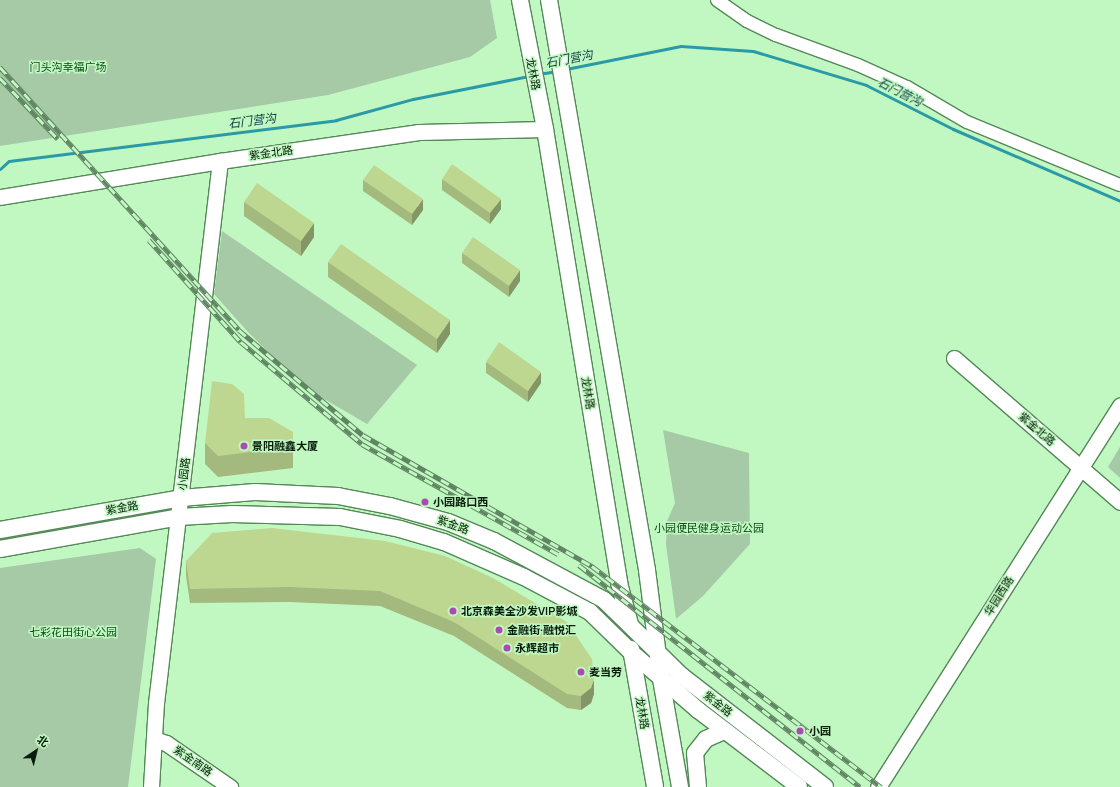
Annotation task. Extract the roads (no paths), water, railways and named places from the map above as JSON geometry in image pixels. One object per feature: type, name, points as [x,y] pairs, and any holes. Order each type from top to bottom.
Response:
[{"type":"main road","name":"龙林路","points":[[520,0],[527,45],[545,129],[620,583],[630,622],[631,652],[655,787]]},
{"type":"main road","points":[[549,0],[649,584],[661,679],[680,787]]},
{"type":"main road","name":"紫金路","points":[[0,530],[181,498],[255,492],[338,496],[422,514],[494,541],[596,594],[630,622],[682,676],[825,787]]},
{"type":"main road","name":"紫金路","points":[[0,549],[179,517],[232,514],[340,517],[436,540],[517,574],[590,612],[661,679],[724,731],[799,787]]},
{"type":"main road","points":[[698,787],[695,753],[706,739],[724,731]]},
{"type":"street","points":[[717,0],[747,21],[776,35],[858,65],[907,86],[967,122],[1120,185]]},
{"type":"street","name":"紫金北路","points":[[2,197],[220,160],[419,132],[545,129]]},
{"type":"street","name":"小园路","points":[[151,787],[156,703],[220,160]]},
{"type":"street","name":"紫金北路","points":[[954,358],[1120,502]]},
{"type":"street","name":"华园西路","points":[[878,787],[1120,405]]},
{"type":"street","name":"紫金南路","points":[[154,739],[166,743],[230,787]]},
{"type":"waterway","name":"石门营沟","points":[[566,69],[681,46],[753,51],[866,85],[953,129],[1120,201]]},
{"type":"waterway","name":"石门营沟","points":[[538,74],[556,71]]},
{"type":"waterway","name":"石门营沟","points":[[0,169],[9,161],[336,120],[413,99],[529,76]]},
{"type":"railway","points":[[0,67],[239,330],[363,435],[592,566],[881,787]]},
{"type":"railway","points":[[0,78],[58,139]]},
{"type":"railway","points":[[149,240],[241,342],[362,444],[558,554]]},
{"type":"railway","points":[[579,565],[860,787]]},
{"type":"place","name":"景阳融鑫大厦","points":[[244,446]]},
{"type":"place","name":"小园路口西","points":[[425,502]]},
{"type":"place","name":"北京森美全沙发VIP影城","points":[[453,611]]},
{"type":"place","name":"金融街·融悦汇","points":[[499,630]]},
{"type":"place","name":"永辉超市","points":[[507,648]]},
{"type":"place","name":"麦当劳","points":[[581,672]]},
{"type":"place","name":"小园","points":[[800,731]]},
{"type":"park label","name":"门头沟幸福广场","points":[[68,67]]},
{"type":"park label","name":"小园便民健身运动公园","points":[[709,528]]},
{"type":"park label","name":"七彩花田街心公园","points":[[73,632]]}]
